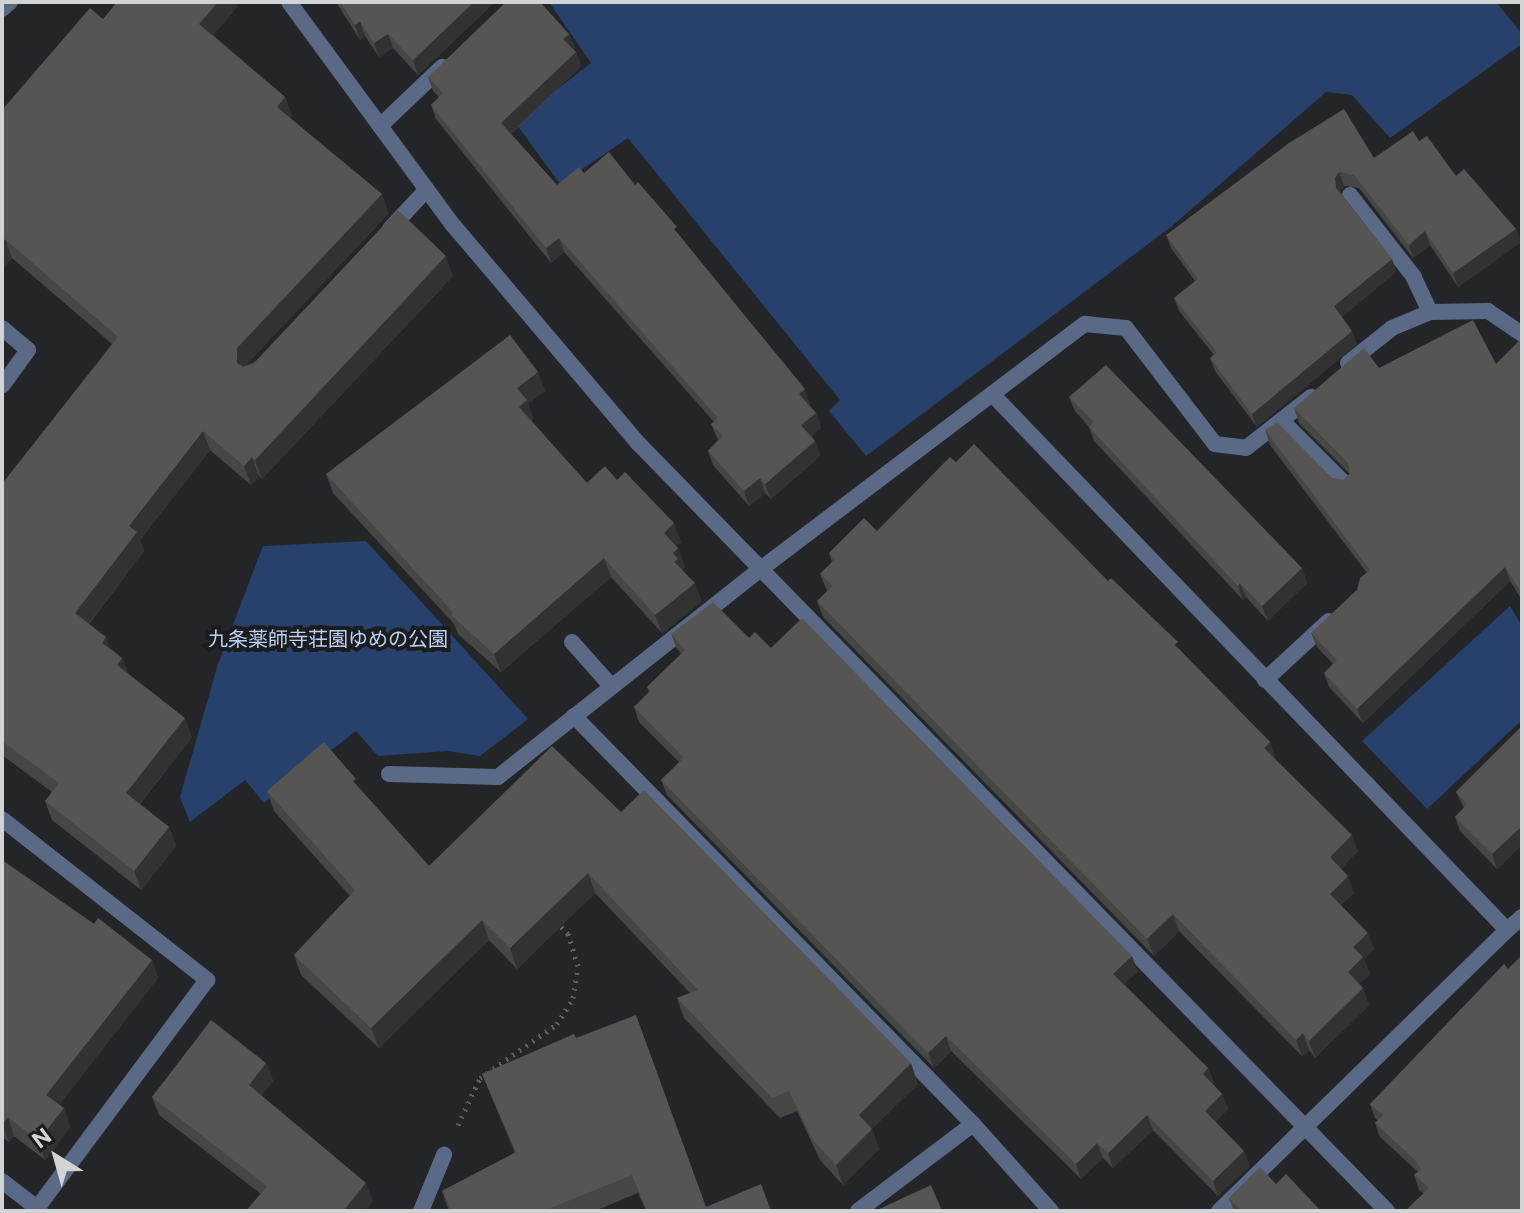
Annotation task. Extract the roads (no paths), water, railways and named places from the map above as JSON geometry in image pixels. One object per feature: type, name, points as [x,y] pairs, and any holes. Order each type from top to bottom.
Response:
[{"type":"street","points":[[2,9],[10,2]]},
{"type":"street","points":[[289,2],[427,189],[549,342],[638,443],[1387,1211]]},
{"type":"street","points":[[380,126],[456,54]]},
{"type":"street","points":[[372,247],[427,189]]},
{"type":"street","points":[[1350,195],[1414,277],[1430,312]]},
{"type":"street","points":[[389,774],[498,777],[762,568],[1085,324],[1126,328],[1215,444],[1246,448],[1283,422],[1392,328],[1430,312],[1488,311],[1522,334]]},
{"type":"street","points":[[2,328],[28,350],[2,386]]},
{"type":"street","points":[[992,394],[1507,930]]},
{"type":"street","points":[[1283,422],[1345,484]]},
{"type":"street","points":[[1265,680],[1344,607]]},
{"type":"street","points":[[572,642],[611,686]]},
{"type":"street","points":[[574,716],[973,1124],[1051,1211]]},
{"type":"street","points":[[2,819],[207,980],[38,1210],[2,1181]]},
{"type":"street","points":[[1219,1211],[1522,917]]},
{"type":"street","points":[[858,1211],[973,1124]]},
{"type":"street","points":[[421,1211],[444,1155]]},
{"type":"park label","name":"九条薬師寺荘園ゆめの公園","points":[[328,639]]}]
